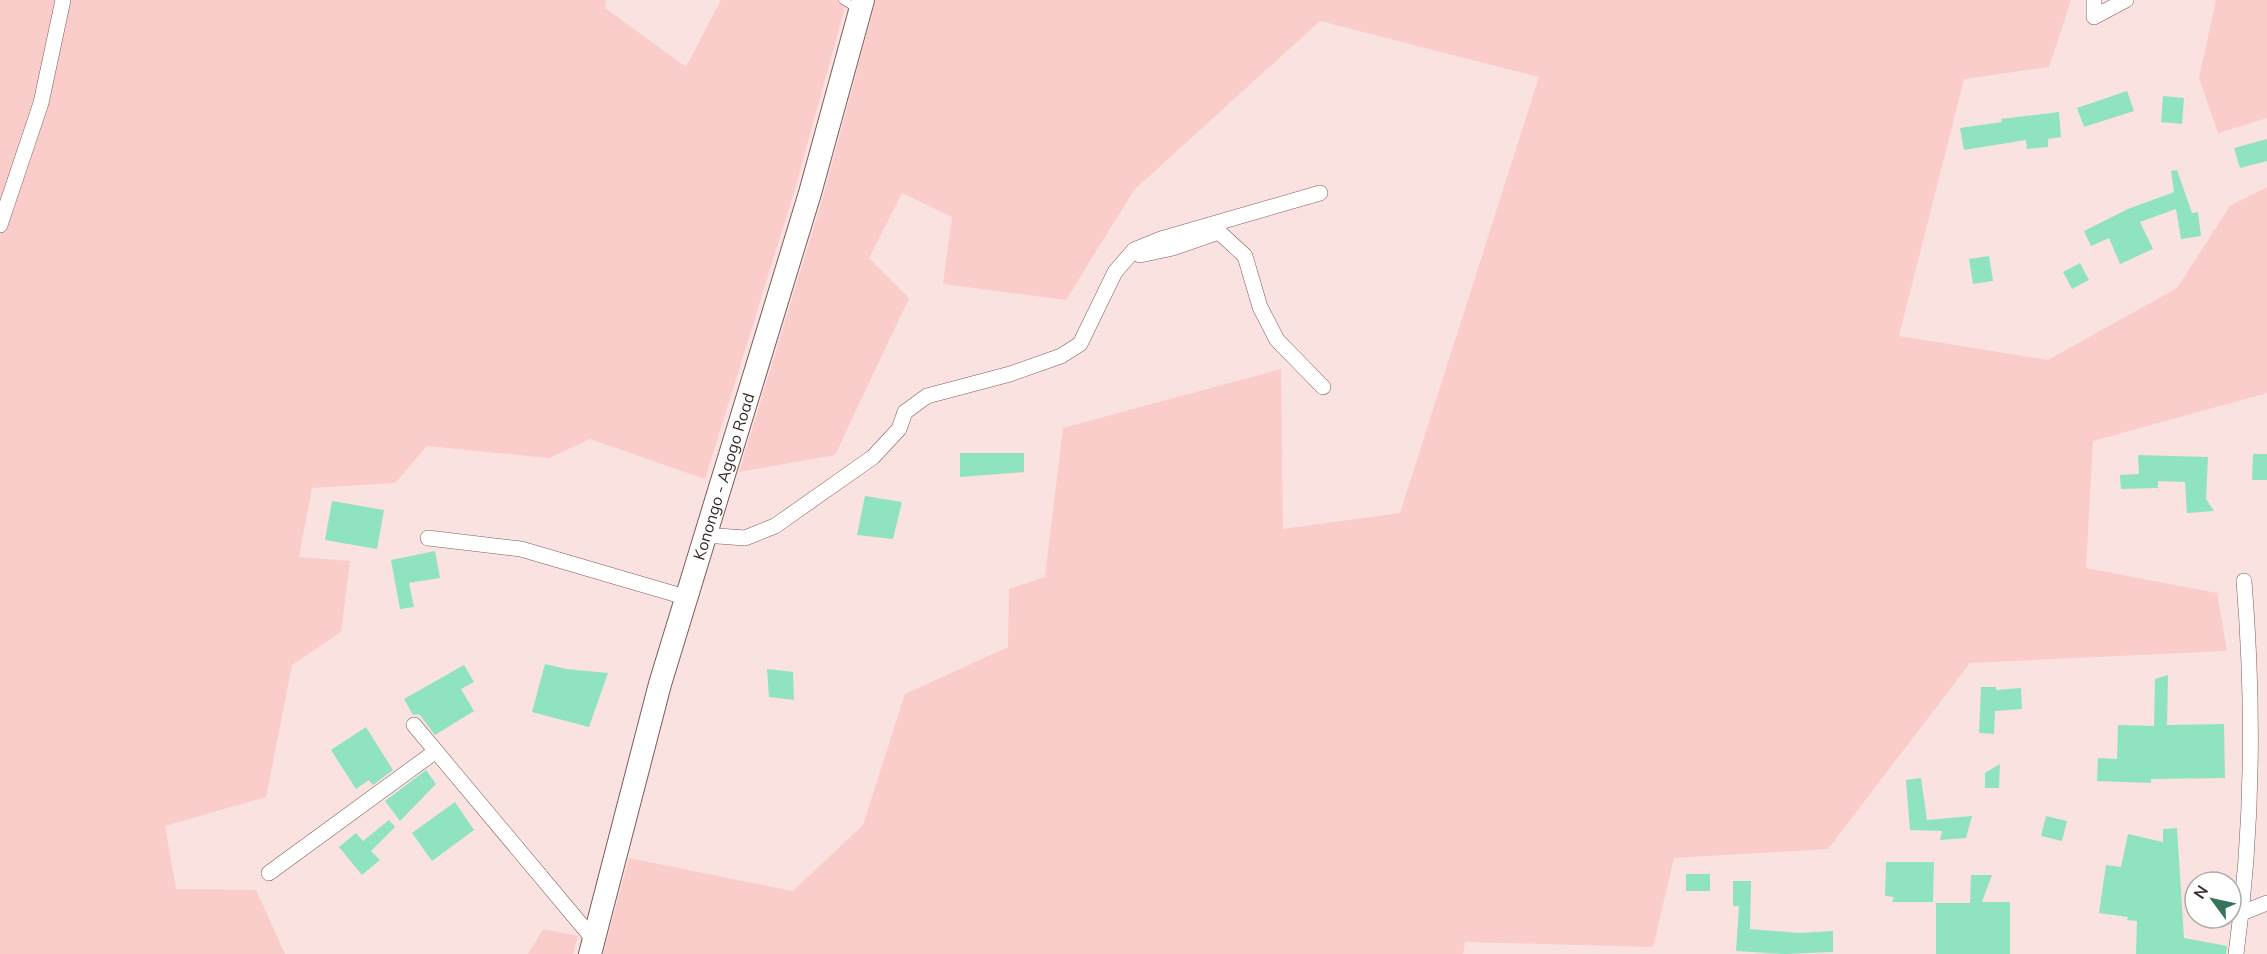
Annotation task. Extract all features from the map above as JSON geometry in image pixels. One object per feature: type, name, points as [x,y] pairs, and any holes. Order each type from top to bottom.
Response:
[{"type":"main road","name":"Konongo - Agogo Road","points":[[592,947],[686,597],[810,193],[856,4]]},
{"type":"street","points":[[0,225],[41,103],[63,0]]},
{"type":"street","points":[[2094,0],[2094,17],[2126,0]]},
{"type":"street","points":[[704,535],[745,538],[775,526],[873,457],[899,429],[905,412],[927,396],[1010,374],[1061,356],[1080,344],[1115,272],[1134,250],[1161,239],[1320,193]]},
{"type":"street","points":[[1140,255],[1173,248],[1219,232],[1245,256],[1260,307],[1277,340],[1323,387]]},
{"type":"street","points":[[428,538],[520,549],[686,597]]},
{"type":"street","points":[[2243,896],[2252,738],[2244,581]]},
{"type":"street","points":[[414,725],[592,947]]},
{"type":"street","points":[[269,873],[436,751]]},
{"type":"street","points":[[2243,913],[2267,903]]},
{"type":"street","points":[[2236,954],[2240,930]]},
{"type":"shaded area","points":[[0,0],[606,0],[605,8],[686,67],[721,0],[847,0],[795,189],[705,479],[590,439],[549,458],[427,446],[395,483],[312,488],[299,557],[350,561],[341,632],[292,665],[266,797],[165,826],[176,889],[256,890],[285,954],[0,954]]},
{"type":"shaded area","points":[[876,0],[2071,0],[2049,67],[1964,79],[1899,336],[2048,360],[2177,288],[2230,206],[2267,187],[2267,393],[2093,441],[2086,568],[2217,593],[2227,651],[1970,663],[1828,849],[1674,858],[1653,947],[1465,942],[1463,954],[603,954],[629,858],[793,891],[863,825],[905,694],[1008,647],[1009,589],[1045,577],[1063,428],[1281,369],[1283,529],[1400,513],[1539,77],[1320,21],[1134,190],[1066,300],[943,284],[952,217],[902,193],[869,258],[909,298],[835,455],[739,472],[823,197]]},
{"type":"shaded area","points":[[2216,0],[2267,0],[2267,118],[2218,133],[2199,78]]},
{"type":"shaded area","points":[[543,929],[578,936],[573,954],[528,954]]},
{"type":"building","points":[[2127,91],[2134,111],[2084,127],[2077,108]]},
{"type":"building","points":[[2163,96],[2184,98],[2182,124],[2161,122]]},
{"type":"building","points":[[2059,112],[2061,137],[2048,139],[2048,147],[2027,149],[2026,140],[1964,150],[1960,128],[2002,122],[2001,119]]},
{"type":"building","points":[[2267,139],[2267,161],[2240,168],[2234,148]]},
{"type":"building","points":[[2177,170],[2192,213],[2198,212],[2201,236],[2181,239],[2176,209],[2140,222],[2153,249],[2120,264],[2109,238],[2091,246],[2084,231],[2128,209],[2174,192],[2171,171]]},
{"type":"building","points":[[1989,256],[1993,281],[1973,284],[1969,259]]},
{"type":"building","points":[[2080,263],[2089,280],[2072,289],[2063,272]]},
{"type":"building","points":[[960,453],[1024,453],[1024,472],[960,477]]},
{"type":"building","points":[[2253,454],[2267,454],[2267,480],[2252,480]]},
{"type":"building","points":[[2138,455],[2208,457],[2206,499],[2214,511],[2187,513],[2185,482],[2158,481],[2158,488],[2121,489],[2120,475],[2139,474]]},
{"type":"building","points":[[865,496],[902,502],[893,539],[857,535]]},
{"type":"building","points":[[332,501],[384,510],[377,549],[325,540]]},
{"type":"building","points":[[435,551],[440,578],[409,583],[414,607],[400,609],[391,560]]},
{"type":"building","points":[[545,664],[566,669],[608,673],[589,727],[532,712]]},
{"type":"building","points":[[464,665],[474,682],[461,689],[474,711],[435,735],[419,714],[413,715],[404,699]]},
{"type":"building","points":[[767,669],[793,672],[794,700],[769,697]]},
{"type":"building","points":[[2168,675],[2167,725],[2224,724],[2225,778],[2151,779],[2151,783],[2097,781],[2098,758],[2117,759],[2118,725],[2154,726],[2155,679]]},
{"type":"building","points":[[1981,687],[1996,687],[1996,690],[2021,688],[2022,709],[1995,711],[1994,734],[1979,733]]},
{"type":"building","points":[[366,727],[393,770],[373,785],[369,780],[356,789],[331,750]]},
{"type":"building","points":[[2000,764],[1999,788],[1985,788],[1985,773]]},
{"type":"building","points":[[426,770],[436,784],[400,821],[385,801]]},
{"type":"building","points":[[1921,778],[1927,820],[1972,816],[1966,838],[1940,840],[1942,831],[1910,830],[1906,780]]},
{"type":"building","points":[[455,802],[474,830],[432,861],[412,833]]},
{"type":"building","points":[[2046,816],[2067,821],[2062,841],[2041,836]]},
{"type":"building","points":[[389,820],[395,827],[371,851],[380,860],[362,875],[339,847],[356,833],[363,841]]},
{"type":"building","points":[[2177,828],[2184,938],[2227,946],[2226,954],[2136,954],[2137,921],[2127,920],[2128,917],[2099,913],[2106,865],[2121,867],[2128,834],[2163,842],[2163,829]]},
{"type":"building","points":[[1886,862],[1934,862],[1933,902],[1892,902],[1894,897],[1885,896]]},
{"type":"building","points":[[1686,874],[1710,874],[1710,891],[1686,891]]},
{"type":"building","points":[[1971,875],[1992,875],[1982,902],[2010,902],[2010,954],[1936,954],[1936,903],[1970,903]]},
{"type":"building","points":[[1733,881],[1751,881],[1750,929],[1799,933],[1833,931],[1833,952],[1784,954],[1736,951],[1739,906],[1733,906]]}]
